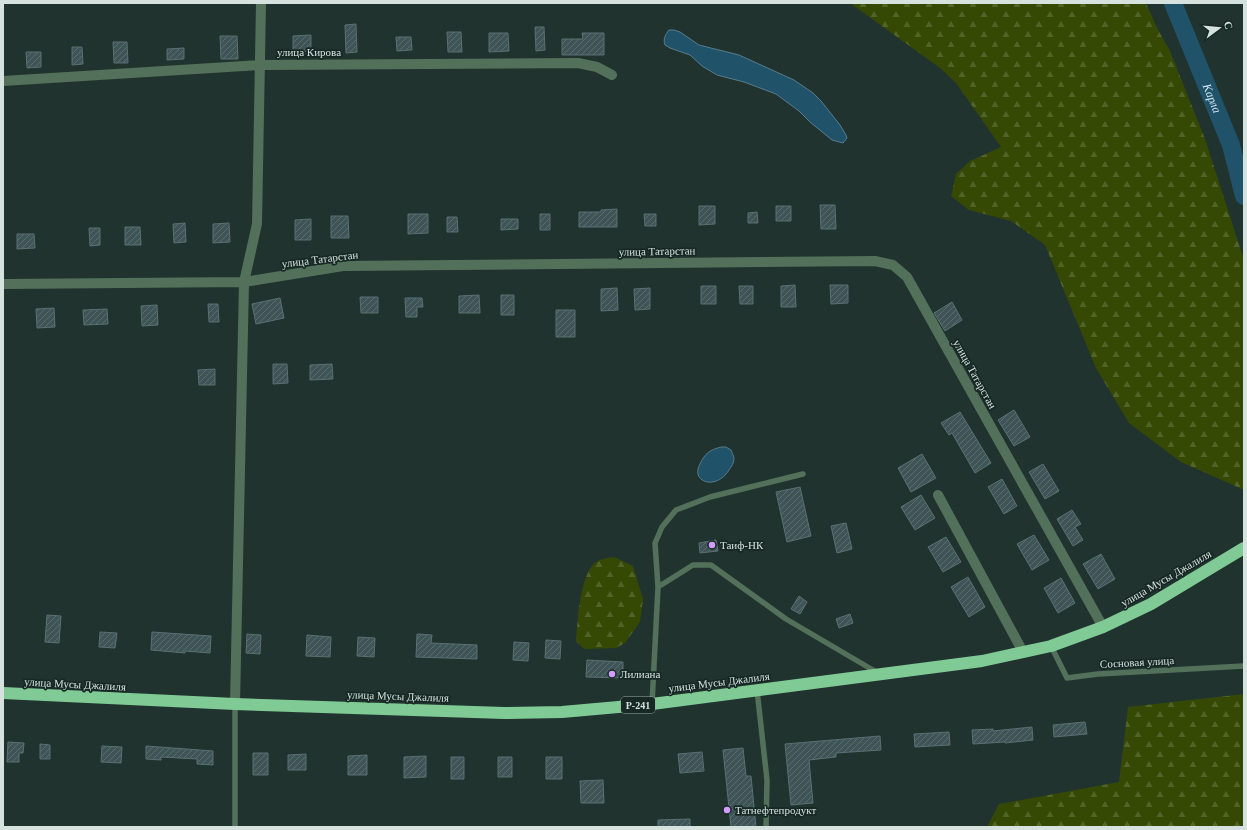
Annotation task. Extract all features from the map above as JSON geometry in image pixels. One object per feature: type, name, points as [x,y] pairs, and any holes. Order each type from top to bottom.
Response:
[{"type":"highway","name":"улица Мусы Джалиля","points":[[3,693],[235,704],[504,713],[562,712],[652,704],[982,661],[1051,646],[1103,627],[1151,604],[1244,548]]},
{"type":"street","points":[[235,704],[244,282],[257,224],[261,3]]},
{"type":"street","name":"улица Кирова","points":[[3,81],[260,65],[578,63],[597,68],[612,75]]},
{"type":"street","name":"улица Татарстан","points":[[3,284],[244,282],[343,266],[867,261],[875,261],[893,265],[907,277],[1103,627]]},
{"type":"street","points":[[938,495],[1023,652]]},
{"type":"lane","points":[[652,704],[658,587],[655,543],[662,527],[676,510],[710,497],[804,474]]},
{"type":"lane","points":[[658,587],[692,565],[711,565],[786,619],[880,674]]},
{"type":"lane","name":"Сосновая улица","points":[[1051,646],[1067,678],[1098,674],[1244,666]]},
{"type":"lane","points":[[757,690],[767,780],[766,827]]},
{"type":"lane","points":[[235,704],[235,827]]},
{"type":"green space","points":[[850,3],[1146,3],[1157,28],[1170,51],[1205,139],[1244,260],[1244,490],[1181,462],[1129,423],[1096,368],[1045,245],[1011,221],[969,210],[951,196],[956,174],[970,161],[1001,147],[956,83],[940,68]]},
{"type":"green space","points":[[614,557],[633,566],[643,599],[640,622],[625,643],[616,648],[584,649],[576,641],[580,602],[584,582],[594,564],[602,559]]},
{"type":"green space","points":[[1244,694],[1244,827],[987,827],[999,804],[1119,782],[1128,707]]},
{"type":"water","points":[[669,30],[680,32],[699,45],[739,55],[794,80],[813,93],[821,101],[840,125],[847,138],[843,143],[832,140],[799,111],[776,94],[744,82],[717,75],[702,66],[690,55],[665,45],[665,37]]},
{"type":"water","points":[[721,447],[726,447],[731,450],[734,462],[724,477],[711,482],[706,482],[698,475],[700,464],[708,452]]},
{"type":"building","points":[[356,24],[357,52],[346,53],[345,25]]},
{"type":"building","points":[[535,27],[544,27],[545,50],[536,51]]},
{"type":"building","points":[[447,32],[461,32],[462,52],[448,52]]},
{"type":"building","points":[[489,33],[508,33],[509,51],[489,52]]},
{"type":"building","points":[[582,33],[604,33],[604,55],[562,55],[562,39],[583,39]]},
{"type":"building","points":[[311,35],[311,51],[293,52],[293,36]]},
{"type":"building","points":[[220,36],[237,36],[238,59],[221,59]]},
{"type":"building","points":[[396,37],[411,37],[412,50],[397,51]]},
{"type":"building","points":[[113,42],[127,42],[128,63],[114,63]]},
{"type":"building","points":[[72,47],[82,47],[83,64],[72,65]]},
{"type":"building","points":[[184,48],[184,59],[167,60],[167,49]]},
{"type":"building","points":[[26,52],[41,52],[41,67],[27,68]]},
{"type":"building","points":[[820,205],[835,205],[836,229],[821,229]]},
{"type":"building","points":[[699,206],[715,206],[715,224],[699,225]]},
{"type":"building","points":[[776,206],[791,206],[791,221],[776,221]]},
{"type":"building","points":[[617,209],[617,227],[579,227],[579,212],[601,212],[601,210]]},
{"type":"building","points":[[757,212],[758,223],[748,223],[748,213]]},
{"type":"building","points":[[408,214],[428,214],[428,233],[408,234]]},
{"type":"building","points":[[540,214],[550,214],[550,230],[540,230]]},
{"type":"building","points":[[644,214],[656,214],[656,226],[645,226]]},
{"type":"building","points":[[331,216],[348,216],[349,238],[331,238]]},
{"type":"building","points":[[447,217],[457,217],[458,232],[447,232]]},
{"type":"building","points":[[311,219],[311,240],[295,240],[295,220]]},
{"type":"building","points":[[501,219],[518,219],[518,229],[501,230]]},
{"type":"building","points":[[185,223],[186,242],[174,243],[173,224]]},
{"type":"building","points":[[229,223],[230,242],[213,243],[213,224]]},
{"type":"building","points":[[125,227],[140,227],[141,245],[125,245]]},
{"type":"building","points":[[89,228],[100,228],[100,245],[90,246]]},
{"type":"building","points":[[17,234],[34,234],[35,248],[17,249]]},
{"type":"building","points":[[795,285],[796,307],[781,307],[781,286]]},
{"type":"building","points":[[830,285],[848,285],[848,303],[831,304]]},
{"type":"building","points":[[701,286],[716,286],[716,304],[701,304]]},
{"type":"building","points":[[739,286],[753,286],[753,304],[740,304]]},
{"type":"building","points":[[617,288],[618,310],[601,311],[601,289]]},
{"type":"building","points":[[650,288],[650,309],[635,310],[634,289]]},
{"type":"building","points":[[479,295],[480,313],[459,313],[459,296]]},
{"type":"building","points":[[501,295],[514,295],[514,315],[501,315]]},
{"type":"building","points":[[360,297],[378,297],[378,313],[361,313]]},
{"type":"building","points":[[280,298],[284,318],[256,324],[252,304]]},
{"type":"building","points":[[405,298],[422,298],[423,307],[417,307],[417,317],[406,317]]},
{"type":"building","points":[[952,302],[962,320],[945,331],[934,313]]},
{"type":"building","points":[[208,304],[218,304],[219,322],[209,322]]},
{"type":"building","points":[[157,305],[158,325],[142,326],[141,306]]},
{"type":"building","points":[[54,308],[55,327],[37,328],[36,309]]},
{"type":"building","points":[[107,309],[108,324],[84,325],[83,310]]},
{"type":"building","points":[[556,310],[575,310],[575,337],[556,337]]},
{"type":"building","points":[[273,364],[287,364],[288,383],[273,384]]},
{"type":"building","points":[[332,364],[333,379],[310,380],[310,365]]},
{"type":"building","points":[[215,369],[215,385],[199,385],[198,370]]},
{"type":"building","points":[[1014,410],[1030,437],[1014,446],[998,420]]},
{"type":"building","points":[[960,412],[991,463],[975,473],[952,433],[949,435],[941,423]]},
{"type":"building","points":[[922,454],[936,478],[911,492],[898,468]]},
{"type":"building","points":[[1043,464],[1059,491],[1045,499],[1029,472]]},
{"type":"building","points":[[1002,479],[1017,506],[1004,514],[988,487]]},
{"type":"building","points":[[800,487],[811,536],[787,542],[776,492]]},
{"type":"building","points":[[921,495],[935,518],[915,530],[901,507]]},
{"type":"building","points":[[1072,510],[1081,524],[1075,527],[1083,540],[1073,546],[1057,519]]},
{"type":"building","points":[[846,523],[852,549],[837,553],[831,526]]},
{"type":"building","points":[[1034,535],[1049,560],[1032,570],[1017,544]]},
{"type":"building","points":[[946,537],[961,562],[943,572],[928,547]]},
{"type":"building","points":[[716,540],[718,551],[700,553],[699,543]]},
{"type":"building","points":[[1101,554],[1115,579],[1098,589],[1083,564]]},
{"type":"building","points":[[968,577],[985,607],[969,617],[951,587]]},
{"type":"building","points":[[1061,578],[1075,603],[1058,613],[1044,588]]},
{"type":"building","points":[[799,596],[807,602],[800,614],[791,609]]},
{"type":"building","points":[[850,614],[853,623],[839,628],[836,619]]},
{"type":"building","points":[[47,615],[61,616],[59,643],[45,642]]},
{"type":"building","points":[[100,632],[117,633],[115,648],[99,647]]},
{"type":"building","points":[[152,632],[211,636],[210,653],[185,651],[185,653],[151,650]]},
{"type":"building","points":[[247,634],[261,635],[260,654],[246,653]]},
{"type":"building","points":[[417,634],[432,635],[431,643],[477,645],[477,659],[416,657]]},
{"type":"building","points":[[307,635],[331,637],[330,657],[306,656]]},
{"type":"building","points":[[358,637],[375,638],[374,657],[357,656]]},
{"type":"building","points":[[546,640],[561,641],[560,659],[545,658]]},
{"type":"building","points":[[514,642],[529,643],[528,661],[513,660]]},
{"type":"building","points":[[587,660],[623,662],[623,678],[586,677]]},
{"type":"building","points":[[1085,722],[1087,734],[1054,737],[1053,725]]},
{"type":"building","points":[[1032,727],[1033,740],[973,744],[972,730],[993,729],[993,731]]},
{"type":"building","points":[[949,732],[950,745],[915,747],[914,734]]},
{"type":"building","points":[[880,736],[881,750],[836,753],[836,757],[809,760],[813,803],[791,805],[785,744]]},
{"type":"building","points":[[8,742],[24,743],[23,753],[19,753],[19,762],[7,762]]},
{"type":"building","points":[[40,744],[50,745],[50,759],[40,759]]},
{"type":"building","points":[[102,746],[122,747],[121,763],[101,762]]},
{"type":"building","points":[[146,746],[213,751],[213,765],[197,764],[197,759],[161,757],[161,760],[146,759]]},
{"type":"building","points":[[743,748],[746,776],[751,776],[756,827],[731,827],[723,750]]},
{"type":"building","points":[[702,752],[704,771],[680,773],[678,754]]},
{"type":"building","points":[[253,753],[268,753],[268,775],[253,775]]},
{"type":"building","points":[[306,754],[306,770],[288,770],[288,755]]},
{"type":"building","points":[[367,755],[367,775],[348,775],[348,756]]},
{"type":"building","points":[[426,756],[426,777],[404,778],[404,757]]},
{"type":"building","points":[[451,757],[464,757],[464,779],[451,779]]},
{"type":"building","points":[[498,757],[512,757],[512,777],[498,777]]},
{"type":"building","points":[[546,757],[562,757],[562,779],[546,779]]},
{"type":"building","points":[[603,780],[604,803],[581,803],[580,781]]},
{"type":"building","points":[[690,819],[690,827],[658,827],[658,820]]},
{"type":"waterway","name":"Карла","points":[[1173,3],[1231,145],[1244,196]]},
{"type":"place","name":"Таиф-НК","points":[[712,545]]},
{"type":"place","name":"Лилиана","points":[[612,674]]},
{"type":"place","name":"Татнефтепродукт","points":[[727,810]]}]
